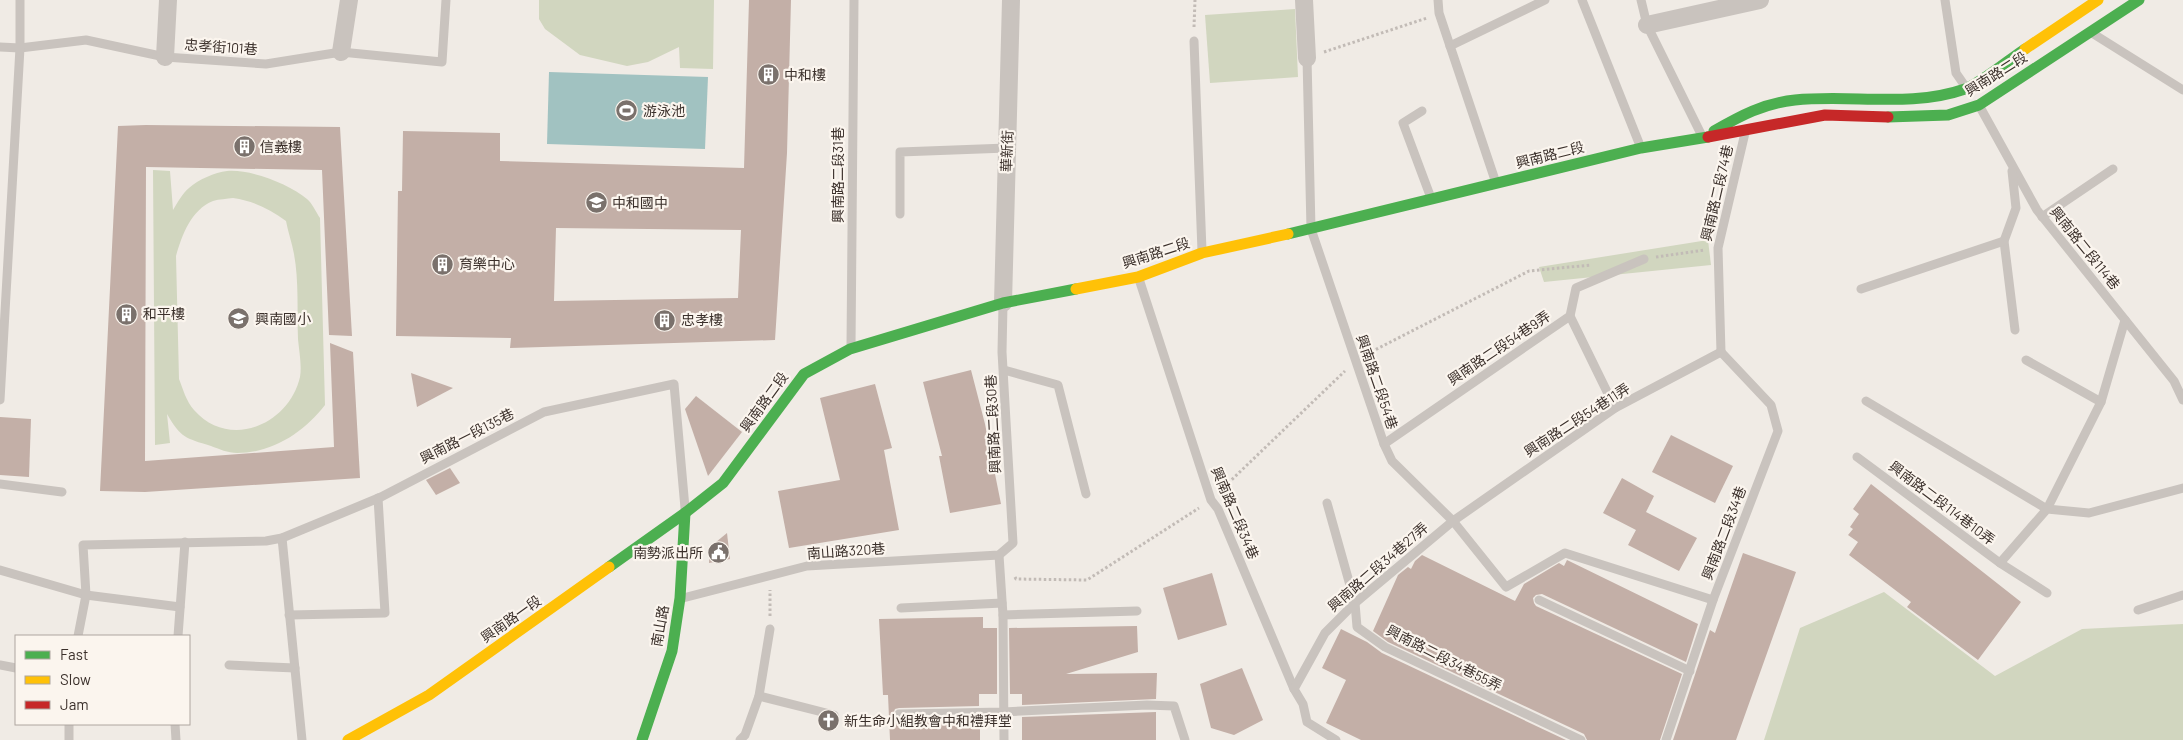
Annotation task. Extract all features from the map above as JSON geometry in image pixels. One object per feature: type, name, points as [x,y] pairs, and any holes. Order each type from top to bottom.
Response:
[{"type":"street","points":[[165,57],[168,0]]},
{"type":"street","points":[[341,52],[349,0]]},
{"type":"street","name":"華新街","points":[[1003,303],[1011,0]]},
{"type":"street","points":[[1304,0],[1307,58]]},
{"type":"street","points":[[1647,25],[1760,0]]},
{"type":"street","name":"興南路二段","points":[[685,513],[723,483],[804,374],[850,349],[1003,303],[1138,277],[1202,253],[1432,200],[1641,148],[1745,131],[1786,121],[1825,115],[1889,118],[1948,115],[1979,105],[2084,23],[2098,0]]},
{"type":"street","name":"興南路二段","points":[[1703,137],[1748,111],[1793,100],[1834,98],[1882,100],[1930,97],[1967,88],[2084,23],[2138,0]]},
{"type":"street","name":"南山路","points":[[645,739],[672,651],[680,598],[685,513]]},
{"type":"street","name":"興南路一段","points":[[348,740],[429,695],[685,513]]},
{"type":"lane","points":[[0,400],[20,48],[20,0]]},
{"type":"lane","name":"忠孝街101巷","points":[[0,47],[20,48],[86,40],[165,57],[266,64],[341,52],[442,62],[446,0]]},
{"type":"lane","name":"興南路二段31巷","points":[[850,349],[854,0]]},
{"type":"lane","points":[[1438,0],[1439,14],[1496,183]]},
{"type":"lane","points":[[1450,46],[1533,3],[1545,0]]},
{"type":"lane","points":[[1582,0],[1641,148]]},
{"type":"lane","points":[[1641,0],[1647,25],[1703,137]]},
{"type":"lane","name":"興南路二段114巷","points":[[1945,0],[1956,73],[1979,105],[2042,217],[2174,381],[2183,400]]},
{"type":"lane","points":[[2084,23],[2183,90]]},
{"type":"lane","points":[[1194,41],[1202,253]]},
{"type":"lane","name":"興南路二段54巷","points":[[1307,58],[1310,229],[1384,444],[1392,461],[1453,520],[1506,587],[1565,553],[1713,600]]},
{"type":"lane","points":[[1422,111],[1403,123],[1432,200]]},
{"type":"lane","name":"興南路二段74巷","points":[[1721,352],[1718,248],[1745,131]]},
{"type":"lane","points":[[900,214],[900,152],[1007,148]]},
{"type":"lane","points":[[2012,166],[2016,208],[2004,241],[2015,330]]},
{"type":"lane","points":[[2042,217],[2113,169]]},
{"type":"lane","points":[[1861,289],[2004,241]]},
{"type":"lane","name":"興南路二段54巷9弄","points":[[1384,444],[1570,316],[1576,288],[1644,259]]},
{"type":"lane","name":"興南路二段34巷","points":[[1138,277],[1211,500],[1218,509],[1294,689],[1303,704],[1307,722],[1322,736],[1336,740]]},
{"type":"lane","name":"興南路二段30巷","points":[[1003,303],[1004,370],[1013,543]]},
{"type":"lane","points":[[1570,316],[1615,408]]},
{"type":"lane","name":"興南路二段114巷10弄","points":[[1858,457],[2000,563],[2047,509],[2102,402],[2125,320]]},
{"type":"lane","name":"興南路二段54巷11弄","points":[[1453,520],[1615,408],[1721,352]]},
{"type":"lane","name":"興南路二段34巷","points":[[1666,740],[1713,600],[1778,432],[1771,405],[1721,352]]},
{"type":"lane","points":[[2026,360],[2102,402]]},
{"type":"lane","points":[[1004,370],[1058,385],[1086,494]]},
{"type":"lane","points":[[2174,381],[2183,377]]},
{"type":"lane","name":"興南路一段135巷","points":[[86,595],[83,545],[266,541],[282,538],[378,498],[544,412],[674,384],[685,513]]},
{"type":"lane","points":[[1866,401],[2047,509],[2089,513],[2183,488]]},
{"type":"lane","points":[[0,484],[62,492]]},
{"type":"lane","points":[[289,615],[385,613],[378,498]]},
{"type":"lane","name":"興南路二段34巷55弄","points":[[1327,502],[1355,603],[1357,626],[1385,647],[1581,740]]},
{"type":"lane","name":"興南路二段34巷27弄","points":[[1294,689],[1325,633],[1355,603],[1453,520]]},
{"type":"lane","points":[[282,538],[302,740]]},
{"type":"lane","points":[[178,635],[185,542]]},
{"type":"lane","points":[[1004,740],[1003,614],[1000,555],[1013,543]]},
{"type":"lane","name":"南山路320巷","points":[[680,598],[807,566],[1000,555]]},
{"type":"lane","points":[[2000,563],[2047,593]]},
{"type":"lane","points":[[0,570],[86,595],[180,606]]},
{"type":"lane","points":[[78,635],[86,595]]},
{"type":"lane","points":[[2138,610],[2183,595]]},
{"type":"lane","points":[[1539,600],[1690,671]]},
{"type":"lane","points":[[901,608],[1002,603]]},
{"type":"lane","points":[[1003,614],[1137,611]]},
{"type":"lane","points":[[740,740],[745,735],[760,696],[770,629]]},
{"type":"lane","points":[[0,665],[15,668]]},
{"type":"lane","points":[[229,665],[294,668]]},
{"type":"lane","points":[[760,696],[834,715]]},
{"type":"lane","points":[[899,714],[1003,712],[1147,705],[1174,706],[1185,740]]},
{"type":"lane","points":[[69,740],[70,725]]},
{"type":"lane","points":[[176,725],[176,740]]},
{"type":"path","points":[[1194,41],[1195,0]]},
{"type":"path","points":[[1307,58],[1439,14]]},
{"type":"path","points":[[1644,259],[1718,248]]},
{"type":"path","points":[[1013,543],[1016,579],[1087,580],[1211,500],[1356,360],[1529,271],[1596,264]]},
{"type":"path","points":[[770,576],[770,629]]},
{"type":"green space","points":[[539,0],[714,0],[713,69],[680,68],[679,47],[648,62],[627,66],[580,55],[545,29],[539,19]]},
{"type":"green space","points":[[1295,9],[1298,77],[1210,83],[1205,15]]},
{"type":"green space","points":[[153,170],[170,171],[173,210],[184,193],[193,185],[207,177],[227,171],[247,172],[290,188],[309,201],[320,218],[325,405],[317,415],[297,432],[275,445],[263,449],[234,453],[195,441],[180,433],[167,414],[170,443],[155,445]],"holes":[[[233,198],[261,206],[286,221],[296,264],[298,339],[301,368],[294,394],[284,408],[271,419],[256,426],[240,430],[224,428],[208,422],[191,406],[179,379],[176,256],[188,224],[199,210],[215,200]]]},
{"type":"green space","points":[[1708,240],[1711,265],[1544,282],[1539,267]]},
{"type":"green space","points":[[1884,592],[1995,676],[2082,629],[2183,624],[2183,740],[1764,740],[1800,628]]},
{"type":"water","name":"游泳池","points":[[549,72],[708,77],[705,149],[547,144]]},
{"type":"building","points":[[749,0],[791,0],[787,153],[775,340],[510,348],[511,338],[396,336],[398,191],[402,191],[403,131],[500,133],[500,161],[744,168]],"holes":[[[556,228],[741,230],[738,298],[554,301]]]},
{"type":"building","points":[[118,126],[340,127],[352,336],[329,335],[322,170],[146,167],[145,461],[334,447],[330,343],[353,352],[360,478],[145,492],[100,491]]},
{"type":"building","points":[[971,370],[985,424],[1001,504],[950,513],[939,456],[942,456],[923,382]]},
{"type":"building","points":[[411,373],[453,388],[417,407]]},
{"type":"building","points":[[875,384],[892,448],[884,450],[899,530],[789,548],[778,491],[840,480],[820,398]]},
{"type":"building","points":[[696,396],[742,432],[708,476],[685,409]]},
{"type":"building","points":[[0,417],[31,419],[29,477],[0,475]]},
{"type":"building","points":[[1671,435],[1733,466],[1715,503],[1652,472]]},
{"type":"building","points":[[450,468],[460,483],[436,495],[426,480]]},
{"type":"building","points":[[1622,478],[1654,496],[1646,512],[1697,538],[1679,571],[1628,545],[1636,530],[1603,513]]},
{"type":"building","points":[[1871,484],[2021,602],[1978,660],[1907,607],[1911,602],[1849,555],[1858,542],[1848,535],[1853,529],[1850,527],[1859,514],[1853,509]]},
{"type":"building","name":"南勢派出所","points":[[727,533],[730,559],[709,563],[710,547]]},
{"type":"building","points":[[1743,553],[1796,572],[1736,740],[1673,740],[1710,630],[1715,633]]},
{"type":"building","points":[[1422,555],[1515,601],[1524,584],[1559,563],[1564,566],[1567,560],[1698,624],[1686,662],[1542,594],[1536,595],[1533,598],[1536,606],[1682,674],[1660,740],[1587,740],[1584,734],[1388,642],[1373,631],[1398,575],[1408,567],[1411,569],[1415,561]]},
{"type":"building","points":[[1212,573],[1227,625],[1178,640],[1163,588]]},
{"type":"building","points":[[983,617],[983,628],[997,628],[997,694],[979,694],[979,706],[899,708],[895,709],[893,714],[894,718],[899,720],[980,719],[980,740],[890,740],[888,695],[883,695],[879,619]]},
{"type":"building","points":[[1137,626],[1138,652],[1066,674],[1157,673],[1156,699],[1022,705],[1022,694],[1010,694],[1009,628]]},
{"type":"building","points":[[1341,629],[1367,642],[1382,653],[1566,740],[1361,740],[1326,723],[1346,680],[1322,668]]},
{"type":"building","points":[[1242,668],[1263,720],[1234,735],[1211,728],[1200,684]]},
{"type":"building","points":[[1156,712],[1156,740],[1022,740],[1022,717]]},
{"type":"traffic: fast","points":[[1888,117],[1948,115],[1979,105],[2139,0]]},
{"type":"traffic: fast","points":[[1714,131],[1753,111],[1773,104],[1795,100],[1902,99],[1944,95],[1972,86],[2025,49]]},
{"type":"traffic: fast","points":[[1288,234],[1641,148],[1708,137]]},
{"type":"traffic: fast","points":[[609,567],[685,513],[723,483],[804,374],[850,349],[1003,303],[1076,289]]},
{"type":"traffic: fast","points":[[642,740],[672,651],[680,598],[685,513]]},
{"type":"traffic: slow","points":[[2025,49],[2098,0]]},
{"type":"traffic: slow","points":[[1076,289],[1138,277],[1202,253],[1288,234]]},
{"type":"traffic: slow","points":[[348,740],[429,695],[609,567]]},
{"type":"traffic: jam","points":[[1708,137],[1825,115],[1888,117]]},
{"type":"place","name":"中和樓","points":[[768,75]]},
{"type":"place","name":"游泳池","points":[[627,111]]},
{"type":"place","name":"信義樓","points":[[244,147]]},
{"type":"place","name":"中和國中","points":[[596,203]]},
{"type":"place","name":"育樂中心","points":[[443,264]]},
{"type":"place","name":"和平樓","points":[[127,314]]},
{"type":"place","name":"興南國小","points":[[239,319]]},
{"type":"place","name":"忠孝樓","points":[[665,320]]},
{"type":"place","name":"南勢派出所","points":[[719,553]]},
{"type":"place","name":"新生命小組教會中和禮拜堂","points":[[828,721]]}]
